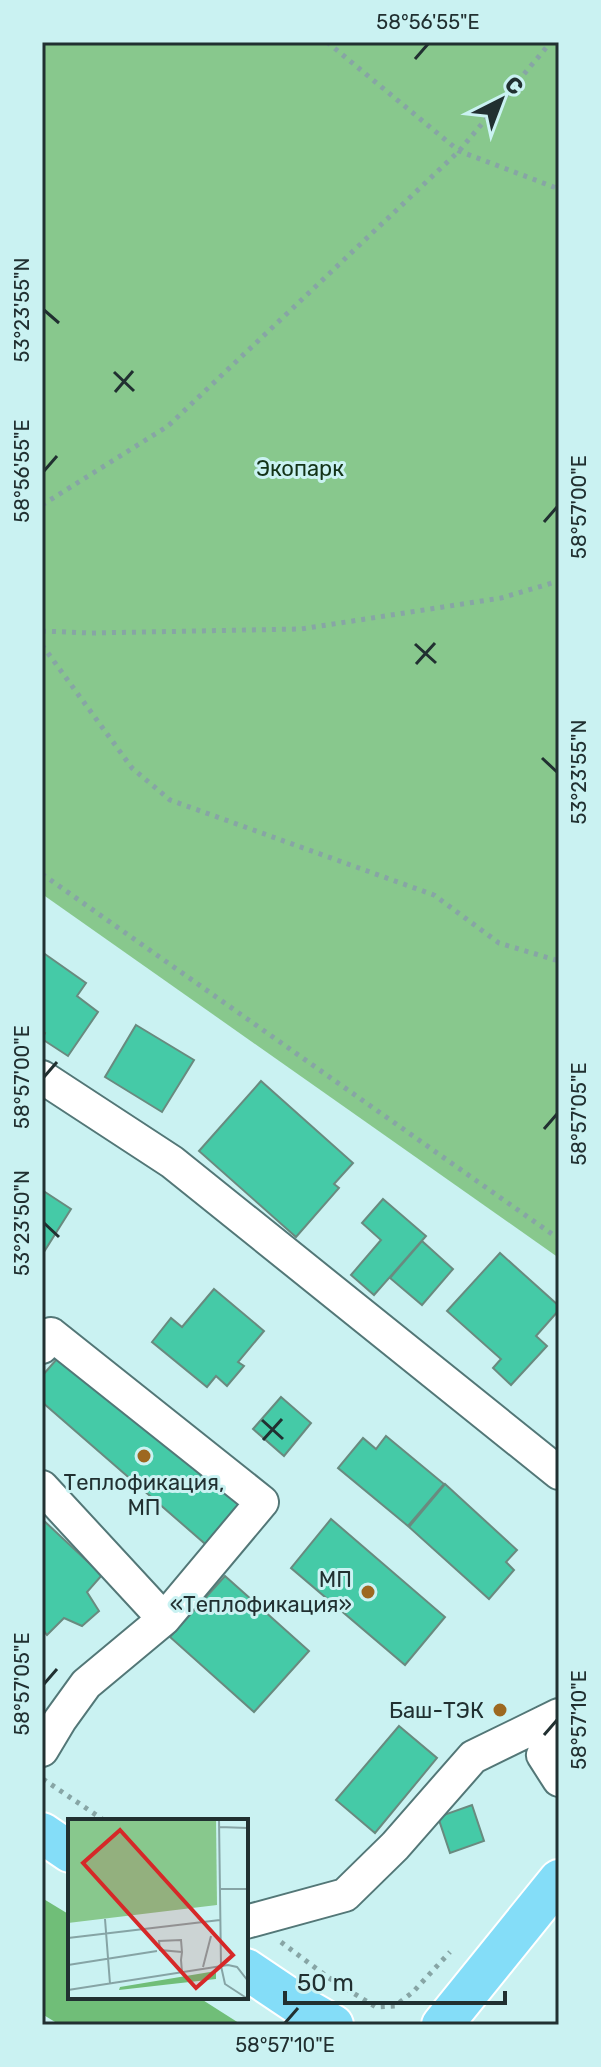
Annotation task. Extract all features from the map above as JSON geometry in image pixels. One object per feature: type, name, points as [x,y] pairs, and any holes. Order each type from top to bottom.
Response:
[{"type":"main road","points":[[42,1833],[68,1851]]},
{"type":"main road","points":[[442,2025],[559,1880]]},
{"type":"main road","points":[[248,1970],[333,2025]]},
{"type":"street","points":[[42,1077],[172,1162],[559,1473]]},
{"type":"street","points":[[42,1347],[51,1334],[262,1502],[164,1619],[86,1684],[42,1750]]},
{"type":"street","points":[[42,1487],[164,1619]]},
{"type":"street","points":[[248,1921],[345,1895],[395,1846],[473,1757],[559,1715]]},
{"type":"street","points":[[559,1722],[543,1755],[559,1780]]},
{"type":"path","points":[[327,42],[459,151],[559,189]]},
{"type":"path","points":[[42,505],[168,426],[459,151],[551,42]]},
{"type":"path","points":[[42,631],[301,629],[501,598],[559,581]]},
{"type":"path","points":[[42,645],[132,768],[170,800],[434,895],[499,943],[559,961]]},
{"type":"path","points":[[42,874],[559,1239]]},
{"type":"path","points":[[42,1778],[102,1819]]},
{"type":"path","points":[[248,1921],[376,2007],[395,2006],[413,1992],[450,1952]]},
{"type":"green space","name":"Экопарк","points":[[42,42],[559,42],[559,1258],[42,894]]},
{"type":"green space","points":[[42,1898],[68,1914],[68,1999],[201,1999],[242,2025],[60,2025],[42,2014]]},
{"type":"building","points":[[42,952],[86,983],[77,996],[98,1012],[68,1056],[42,1039],[45,1033],[42,1031]]},
{"type":"building","points":[[136,1025],[194,1060],[162,1112],[105,1077]]},
{"type":"building","points":[[261,1081],[353,1163],[334,1184],[339,1188],[296,1237],[199,1151]]},
{"type":"building","points":[[42,1190],[71,1209],[42,1255]]},
{"type":"building","points":[[383,1199],[426,1236],[374,1295],[351,1275],[381,1240],[362,1223]]},
{"type":"building","points":[[422,1241],[453,1269],[422,1305],[390,1278]]},
{"type":"building","points":[[500,1253],[559,1306],[559,1310],[536,1336],[547,1346],[511,1385],[493,1368],[501,1359],[447,1311]]},
{"type":"building","points":[[214,1289],[264,1331],[238,1362],[244,1366],[227,1386],[216,1376],[207,1387],[152,1342],[171,1318],[182,1327]]},
{"type":"building","name":"Теплофикация, МП","points":[[63,1352],[246,1510],[211,1549],[42,1402],[42,1376]]},
{"type":"building","points":[[281,1397],[311,1423],[284,1456],[253,1429]]},
{"type":"building","points":[[386,1436],[444,1484],[408,1526],[338,1468],[363,1438],[376,1449]]},
{"type":"building","points":[[445,1484],[517,1550],[506,1562],[514,1570],[489,1599],[409,1527]]},
{"type":"building","points":[[42,1519],[102,1575],[87,1592],[99,1611],[82,1626],[64,1618],[47,1635],[42,1629]]},
{"type":"building","name":"МП «Теплофикация»","points":[[331,1519],[445,1617],[405,1665],[291,1568]]},
{"type":"building","name":"МП «Теплофикация»","points":[[225,1576],[309,1651],[254,1712],[170,1637]]},
{"type":"building","points":[[399,1726],[437,1758],[375,1833],[336,1800]]},
{"type":"building","points":[[472,1805],[484,1841],[450,1853],[438,1817]]},
{"type":"place","name":"Теплофикация, МП","points":[[144,1456]]},
{"type":"place","name":"МП «Теплофикация»","points":[[368,1592]]},
{"type":"place","name":"Баш-ТЭК","points":[[500,1710]]}]
